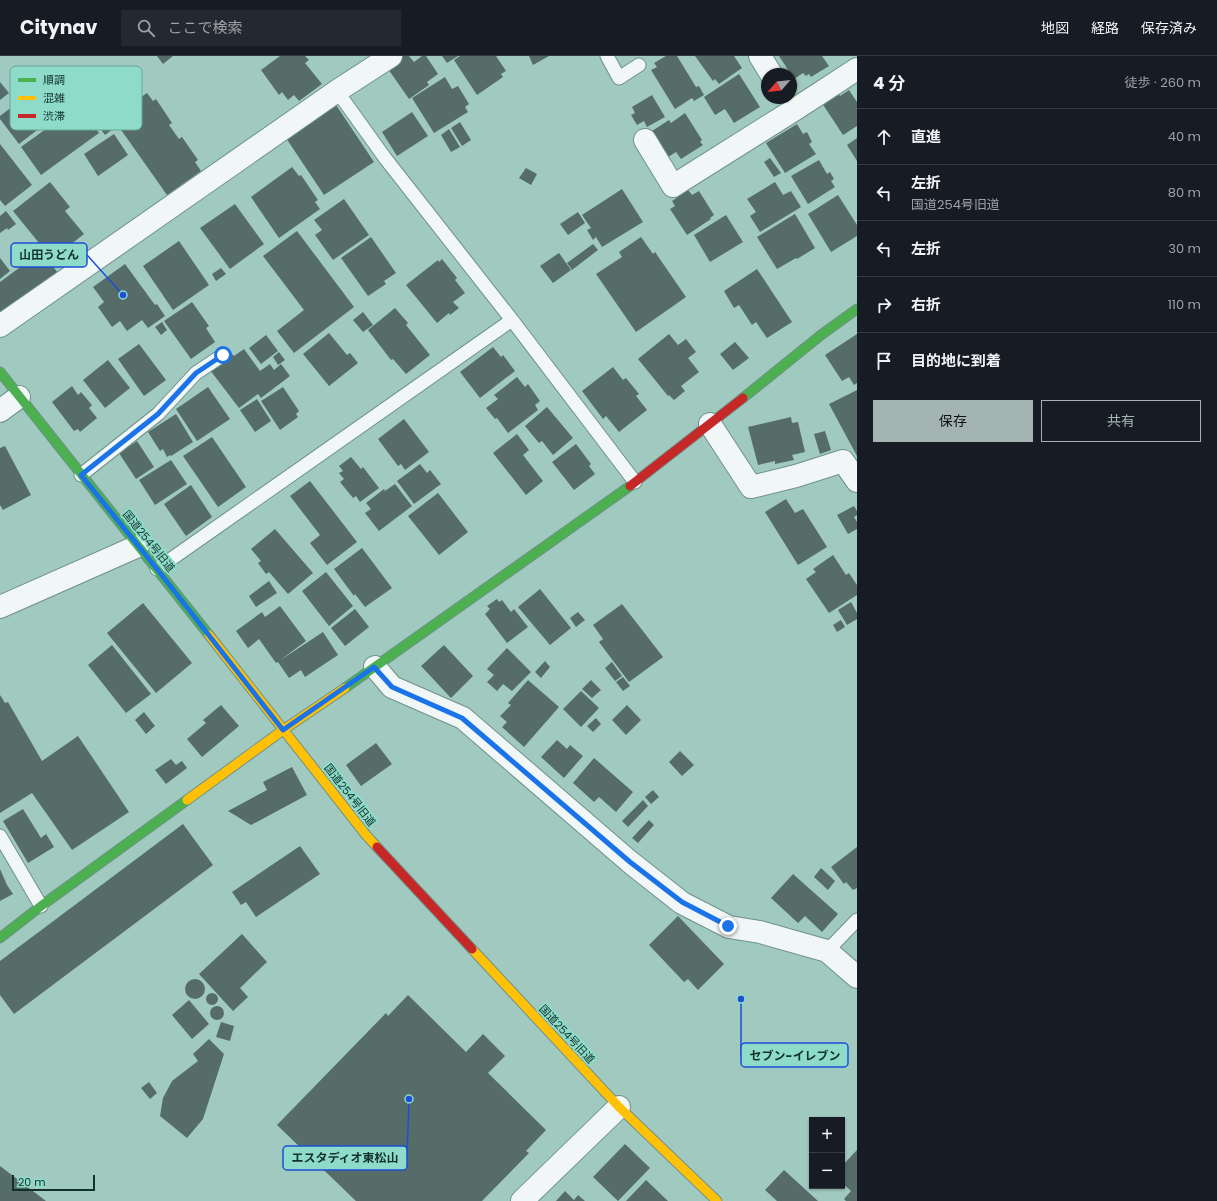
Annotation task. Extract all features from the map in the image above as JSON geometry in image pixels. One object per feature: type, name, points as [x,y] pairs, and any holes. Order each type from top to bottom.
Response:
[{"type":"street","points":[[0,326],[337,91],[391,56]]},
{"type":"street","points":[[760,56],[767,68]]},
{"type":"street","points":[[797,100],[857,69]]},
{"type":"street","points":[[645,140],[673,186],[790,104]]},
{"type":"street","points":[[0,938],[40,906],[283,730],[635,482],[821,335],[857,309]]},
{"type":"street","name":"国道254号旧道","points":[[0,372],[19,398],[157,569],[366,835],[619,1107],[717,1201]]},
{"type":"street","points":[[0,411],[19,398]]},
{"type":"street","points":[[710,424],[751,487],[796,476],[843,461],[857,481]]},
{"type":"street","points":[[0,607],[138,546]]},
{"type":"street","points":[[374,667],[392,687],[462,718],[630,862],[682,902],[728,926],[760,932],[826,951],[857,977]]},
{"type":"street","points":[[522,1201],[619,1107]]},
{"type":"lane","points":[[607,56],[619,78],[639,65]]},
{"type":"lane","points":[[337,91],[385,158],[512,320],[635,482]]},
{"type":"lane","points":[[157,569],[512,320]]},
{"type":"lane","points":[[81,475],[158,414],[196,373],[223,355]]},
{"type":"lane","points":[[0,836],[40,906]]},
{"type":"lane","points":[[826,951],[857,920]]},
{"type":"building","points":[[157,56],[173,56],[163,64]]},
{"type":"building","points":[[280,56],[305,56],[309,60],[305,63],[322,84],[299,101],[294,95],[288,100],[282,92],[279,95],[261,70]]},
{"type":"building","points":[[400,56],[409,56],[414,62],[422,56],[426,56],[438,74],[427,82],[429,85],[409,99],[386,66]]},
{"type":"building","points":[[442,56],[458,56],[447,63]]},
{"type":"building","points":[[460,56],[496,56],[506,71],[501,74],[503,77],[477,95],[454,60]]},
{"type":"building","points":[[529,56],[549,56],[533,65]]},
{"type":"building","points":[[666,56],[677,56],[696,87],[699,86],[704,95],[694,101],[692,98],[675,109],[651,70],[657,67],[654,63]]},
{"type":"building","points":[[695,56],[734,56],[742,68],[719,84],[715,79],[713,81]]},
{"type":"building","points":[[779,56],[822,56],[829,66],[811,77],[809,74],[806,76],[803,73],[797,77],[797,68],[787,68]]},
{"type":"building","points":[[739,74],[760,107],[734,123],[725,109],[715,115],[704,97]]},
{"type":"building","points":[[445,77],[452,89],[458,86],[469,104],[465,107],[468,112],[434,133],[412,98]]},
{"type":"building","points":[[0,82],[9,93],[0,100]]},
{"type":"building","points":[[849,90],[857,102],[857,126],[843,135],[822,103],[838,93],[840,96]]},
{"type":"building","points":[[147,93],[153,101],[156,99],[172,123],[169,125],[179,139],[182,137],[198,160],[195,162],[201,171],[167,195],[121,130],[142,130],[142,96]]},
{"type":"building","points":[[652,95],[665,117],[647,127],[644,121],[637,125],[631,115],[635,113],[632,107]]},
{"type":"building","points":[[336,105],[374,162],[324,195],[286,138]]},
{"type":"building","points":[[10,108],[10,130],[37,130],[19,144],[0,119],[0,116]]},
{"type":"building","points":[[412,112],[428,136],[397,156],[382,132]]},
{"type":"building","points":[[685,113],[702,140],[700,142],[703,145],[681,159],[676,152],[665,159],[656,140],[658,139],[652,131],[669,120],[671,123]]},
{"type":"building","points":[[460,122],[471,140],[462,146],[451,128]]},
{"type":"building","points":[[797,124],[803,134],[807,132],[812,142],[809,144],[816,154],[785,173],[766,143]]},
{"type":"building","points":[[449,129],[460,147],[451,152],[441,135]]},
{"type":"building","points":[[44,130],[97,130],[99,133],[41,175],[21,147]]},
{"type":"building","points":[[101,130],[112,130],[105,135]]},
{"type":"building","points":[[114,134],[128,155],[98,176],[84,154]]},
{"type":"building","points":[[857,138],[857,161],[847,145]]},
{"type":"building","points":[[0,144],[32,185],[5,206],[0,200]]},
{"type":"building","points":[[770,158],[781,173],[774,177],[764,162]]},
{"type":"building","points":[[819,160],[827,174],[830,172],[834,179],[831,181],[835,187],[808,204],[791,176]]},
{"type":"building","points":[[292,167],[299,176],[301,175],[318,200],[315,202],[320,209],[279,238],[251,197]]},
{"type":"building","points":[[526,168],[537,174],[531,185],[519,178]]},
{"type":"building","points":[[50,182],[70,207],[65,211],[84,234],[52,259],[13,211]]},
{"type":"building","points":[[775,182],[783,195],[791,191],[801,207],[760,232],[750,216],[756,212],[747,199]]},
{"type":"building","points":[[622,189],[643,222],[602,247],[596,237],[593,240],[587,230],[591,228],[582,215]]},
{"type":"building","points":[[688,190],[692,195],[699,191],[714,215],[710,218],[711,219],[687,235],[670,209],[675,206],[672,201]]},
{"type":"building","points":[[838,195],[857,225],[857,236],[831,252],[808,214]]},
{"type":"building","points":[[344,199],[369,235],[333,260],[315,235],[322,230],[314,220]]},
{"type":"building","points":[[235,204],[264,244],[230,269],[200,228]]},
{"type":"building","points":[[6,211],[16,224],[8,230],[7,228],[0,233],[0,216]]},
{"type":"building","points":[[578,212],[585,223],[568,235],[560,224]]},
{"type":"building","points":[[795,214],[815,248],[777,269],[757,237]]},
{"type":"building","points":[[726,215],[743,242],[710,262],[694,235]]},
{"type":"building","points":[[297,231],[354,307],[294,353],[277,331],[304,310],[263,256]]},
{"type":"building","points":[[371,237],[396,273],[384,281],[386,284],[368,296],[341,258]]},
{"type":"building","points":[[641,237],[653,254],[655,252],[686,297],[636,332],[596,274],[622,257],[619,252]]},
{"type":"building","points":[[179,241],[209,285],[173,310],[143,266]]},
{"type":"building","points":[[593,244],[598,250],[572,270],[567,263]]},
{"type":"building","points":[[42,251],[60,276],[4,317],[0,312],[0,282]]},
{"type":"building","points":[[559,253],[571,270],[553,283],[540,266]]},
{"type":"building","points":[[0,258],[10,271],[0,279]]},
{"type":"building","points":[[442,259],[457,278],[455,280],[465,293],[453,302],[459,308],[450,315],[449,313],[437,323],[406,285],[438,260],[439,262]]},
{"type":"building","points":[[125,264],[155,305],[157,304],[165,316],[148,328],[142,320],[127,331],[120,321],[112,327],[98,307],[104,302],[93,287]]},
{"type":"building","points":[[221,268],[226,274],[216,281],[212,274]]},
{"type":"building","points":[[757,269],[792,322],[767,338],[756,322],[752,325],[739,305],[734,308],[724,291]]},
{"type":"building","points":[[192,302],[209,326],[206,328],[215,342],[191,359],[164,321]]},
{"type":"building","points":[[395,308],[408,323],[406,325],[430,355],[406,374],[393,359],[391,360],[368,330]]},
{"type":"building","points":[[363,312],[373,325],[363,332],[353,320]]},
{"type":"building","points":[[162,322],[167,330],[161,335],[155,327]]},
{"type":"building","points":[[329,333],[347,355],[350,353],[358,363],[329,386],[303,354]]},
{"type":"building","points":[[669,334],[678,345],[686,339],[696,352],[688,358],[699,372],[681,386],[685,391],[674,400],[669,395],[668,396],[638,359]]},
{"type":"building","points":[[857,334],[857,383],[854,385],[849,377],[842,381],[825,355]]},
{"type":"building","points":[[266,335],[278,351],[261,364],[249,348]]},
{"type":"building","points":[[735,342],[749,358],[733,370],[720,354]]},
{"type":"building","points":[[139,344],[166,380],[144,396],[118,359]]},
{"type":"building","points":[[493,347],[501,357],[503,355],[515,371],[480,398],[460,372]]},
{"type":"building","points":[[244,349],[260,371],[270,364],[274,370],[281,364],[290,376],[261,398],[258,394],[239,408],[210,370],[232,354],[234,356]]},
{"type":"building","points":[[279,352],[285,360],[278,365],[273,357]]},
{"type":"building","points":[[108,360],[130,388],[105,408],[83,380]]},
{"type":"building","points":[[613,367],[623,380],[626,378],[639,394],[636,396],[647,410],[619,432],[606,416],[603,419],[582,391]]},
{"type":"building","points":[[517,377],[525,387],[528,384],[540,401],[535,405],[538,410],[508,433],[497,418],[495,419],[486,408],[498,399],[494,395]]},
{"type":"building","points":[[72,386],[78,395],[81,392],[92,405],[89,408],[97,418],[80,432],[78,429],[74,431],[52,402]]},
{"type":"building","points":[[208,387],[230,419],[197,441],[176,409]]},
{"type":"building","points":[[283,387],[299,411],[296,414],[298,417],[280,430],[261,401]]},
{"type":"building","points":[[857,390],[857,456],[829,404]]},
{"type":"building","points":[[257,399],[271,421],[255,432],[240,410]]},
{"type":"building","points":[[547,407],[573,438],[553,455],[542,441],[539,443],[525,426]]},
{"type":"building","points":[[176,414],[193,442],[167,457],[163,449],[160,451],[148,432]]},
{"type":"building","points":[[791,417],[792,423],[798,422],[805,452],[792,455],[794,460],[775,464],[775,461],[758,465],[748,427]]},
{"type":"building","points":[[404,419],[429,452],[405,470],[401,464],[398,466],[378,439]]},
{"type":"building","points":[[825,431],[831,450],[820,454],[814,434]]},
{"type":"building","points":[[517,434],[529,450],[523,455],[543,481],[526,495],[493,453]]},
{"type":"building","points":[[212,437],[246,487],[218,507],[183,456]]},
{"type":"building","points":[[137,441],[154,467],[136,479],[119,453]]},
{"type":"building","points":[[576,444],[591,464],[589,466],[595,474],[574,490],[552,462]]},
{"type":"building","points":[[5,446],[31,495],[3,510],[0,505],[0,448]]},
{"type":"building","points":[[351,457],[361,469],[363,467],[379,488],[360,502],[356,496],[353,498],[340,482],[344,479],[339,473],[343,471],[339,466]]},
{"type":"building","points":[[171,460],[187,484],[155,505],[139,480]]},
{"type":"building","points":[[420,464],[427,473],[430,470],[441,484],[414,504],[397,481]]},
{"type":"building","points":[[310,481],[357,542],[327,565],[310,543],[320,535],[290,496]]},
{"type":"building","points":[[395,484],[412,506],[379,531],[365,513],[371,509],[366,503],[384,489],[385,491]]},
{"type":"building","points":[[191,485],[212,517],[186,536],[164,504]]},
{"type":"building","points":[[438,493],[468,532],[439,555],[408,516]]},
{"type":"building","points":[[786,499],[795,513],[803,509],[827,547],[798,565],[765,512]]},
{"type":"building","points":[[854,506],[857,511],[857,515],[854,517],[857,522],[857,529],[848,534],[837,515]]},
{"type":"building","points":[[275,529],[313,573],[288,594],[269,572],[266,574],[258,563],[261,561],[251,549]]},
{"type":"building","points":[[362,548],[392,588],[365,607],[355,594],[354,596],[334,569]]},
{"type":"building","points":[[833,555],[846,575],[849,573],[857,585],[857,595],[829,613],[806,579],[816,572],[813,569]]},
{"type":"building","points":[[326,572],[353,606],[329,626],[302,591]]},
{"type":"building","points":[[269,581],[277,593],[256,607],[249,596]]},
{"type":"building","points":[[540,589],[571,628],[550,645],[518,607]]},
{"type":"building","points":[[497,599],[499,602],[502,600],[511,612],[514,609],[528,627],[507,643],[485,614],[490,609],[487,606]]},
{"type":"building","points":[[851,602],[857,613],[857,619],[847,625],[838,610]]},
{"type":"building","points":[[143,603],[192,663],[156,693],[107,633]]},
{"type":"building","points":[[622,604],[663,657],[629,682],[599,642],[603,639],[593,625]]},
{"type":"building","points":[[280,606],[306,641],[279,661],[323,632],[338,655],[305,677],[301,670],[289,678],[259,639],[248,648],[236,631],[262,612],[265,617]]},
{"type":"building","points":[[355,609],[369,627],[345,646],[331,628]]},
{"type":"building","points":[[578,612],[585,620],[576,627],[570,618]]},
{"type":"building","points":[[841,620],[845,627],[837,632],[833,625]]},
{"type":"building","points":[[112,645],[151,694],[126,713],[88,665]]},
{"type":"building","points":[[444,645],[473,676],[451,698],[421,666]]},
{"type":"building","points":[[507,648],[531,672],[512,691],[503,684],[497,691],[487,682],[494,675],[487,669]]},
{"type":"building","points":[[545,661],[550,667],[541,678],[535,672]]},
{"type":"building","points":[[612,662],[622,676],[615,681],[605,668]]},
{"type":"building","points":[[623,677],[630,686],[623,691],[616,682]]},
{"type":"building","points":[[528,680],[559,707],[524,747],[502,727],[507,722],[500,716],[511,705],[508,703]]},
{"type":"building","points":[[591,680],[601,690],[592,698],[582,689]]},
{"type":"building","points":[[581,691],[599,708],[581,727],[563,709]]},
{"type":"building","points":[[0,695],[5,703],[8,702],[42,761],[78,736],[129,812],[72,850],[32,793],[0,813]]},
{"type":"building","points":[[221,705],[239,726],[202,757],[187,739],[206,723],[203,720]]},
{"type":"building","points":[[627,705],[641,720],[626,735],[612,720]]},
{"type":"building","points":[[144,712],[155,726],[146,734],[135,720]]},
{"type":"building","points":[[596,718],[601,724],[593,732],[587,726]]},
{"type":"building","points":[[557,740],[567,749],[570,745],[583,756],[564,778],[541,757]]},
{"type":"building","points":[[376,743],[392,764],[361,786],[346,765]]},
{"type":"building","points":[[680,751],[694,765],[682,776],[669,762]]},
{"type":"building","points":[[594,758],[633,792],[616,812],[599,797],[594,802],[573,783]]},
{"type":"building","points":[[171,759],[176,765],[182,761],[187,768],[166,784],[155,770]]},
{"type":"building","points":[[292,767],[307,795],[251,825],[228,811],[267,790],[263,782]]},
{"type":"building","points":[[653,790],[659,797],[651,804],[645,797]]},
{"type":"building","points":[[643,800],[648,806],[628,827],[622,821]]},
{"type":"building","points":[[23,809],[41,838],[46,834],[54,847],[28,863],[3,821]]},
{"type":"building","points":[[649,820],[654,825],[638,843],[632,838]]},
{"type":"building","points":[[183,824],[213,865],[14,1014],[0,995],[0,961]]},
{"type":"building","points":[[300,846],[320,874],[256,917],[246,902],[241,905],[232,892]]},
{"type":"building","points":[[857,847],[857,888],[853,890],[846,882],[844,884],[831,867]]},
{"type":"building","points":[[821,868],[835,881],[828,890],[814,877]]},
{"type":"building","points":[[0,869],[13,894],[0,901]]},
{"type":"building","points":[[793,874],[838,914],[822,932],[805,916],[798,923],[771,898]]},
{"type":"building","points":[[678,916],[724,964],[698,990],[688,979],[684,982],[649,945]]},
{"type":"building","points":[[242,934],[267,962],[240,988],[248,997],[233,1011],[199,974]]},
{"type":"building","points":[[191,979],[199,979],[205,985],[205,993],[199,999],[191,999],[185,993],[185,985]]},
{"type":"building","points":[[210,993],[214,993],[218,999],[214,1005],[210,1005],[206,1001],[206,997]]},
{"type":"building","points":[[408,995],[466,1052],[483,1034],[505,1056],[488,1073],[546,1130],[526,1151],[529,1153],[482,1201],[356,1201],[277,1125],[386,1013],[388,1016]]},
{"type":"building","points":[[189,1000],[209,1024],[192,1039],[172,1015]]},
{"type":"building","points":[[214,1006],[220,1006],[224,1010],[224,1016],[220,1020],[214,1020],[210,1016],[210,1010]]},
{"type":"building","points":[[221,1022],[234,1026],[230,1041],[216,1037]]},
{"type":"building","points":[[209,1039],[224,1054],[203,1119],[187,1138],[160,1116],[163,1098],[172,1081],[198,1061],[193,1054]]},
{"type":"building","points":[[149,1082],[157,1093],[150,1099],[141,1088]]},
{"type":"building","points":[[625,1144],[650,1168],[618,1201],[593,1177]]},
{"type":"building","points":[[857,1150],[857,1201],[846,1201],[844,1199],[851,1191],[845,1186],[845,1163]]},
{"type":"building","points":[[0,1166],[46,1201],[0,1201]]},
{"type":"building","points":[[784,1170],[818,1201],[777,1201],[765,1190]]},
{"type":"building","points":[[646,1180],[668,1201],[626,1201]]},
{"type":"building","points":[[565,1191],[574,1200],[578,1195],[585,1201],[556,1201]]},
{"type":"traffic: fast","points":[[743,398],[821,335],[857,309]]},
{"type":"traffic: fast","points":[[0,372],[209,635]]},
{"type":"traffic: fast","points":[[345,688],[630,486]]},
{"type":"traffic: fast","points":[[0,938],[41,906],[187,800]]},
{"type":"traffic: slow","points":[[209,635],[377,847]]},
{"type":"traffic: slow","points":[[187,800],[283,730],[345,688]]},
{"type":"traffic: slow","points":[[472,949],[619,1107],[717,1201]]},
{"type":"traffic: jam","points":[[630,486],[743,398]]},
{"type":"traffic: jam","points":[[377,847],[472,949]]},
{"type":"place","name":"山田うどん","points":[[123,295]]},
{"type":"place","name":"セブン-イレブン","points":[[741,999]]},
{"type":"place","name":"エスタディオ東松山","points":[[409,1099]]},
{"type":"route","points":[[223,355],[196,373],[158,414],[81,475],[157,569],[283,730],[374,667],[392,687],[462,718],[630,862],[682,902],[728,926]]}]
